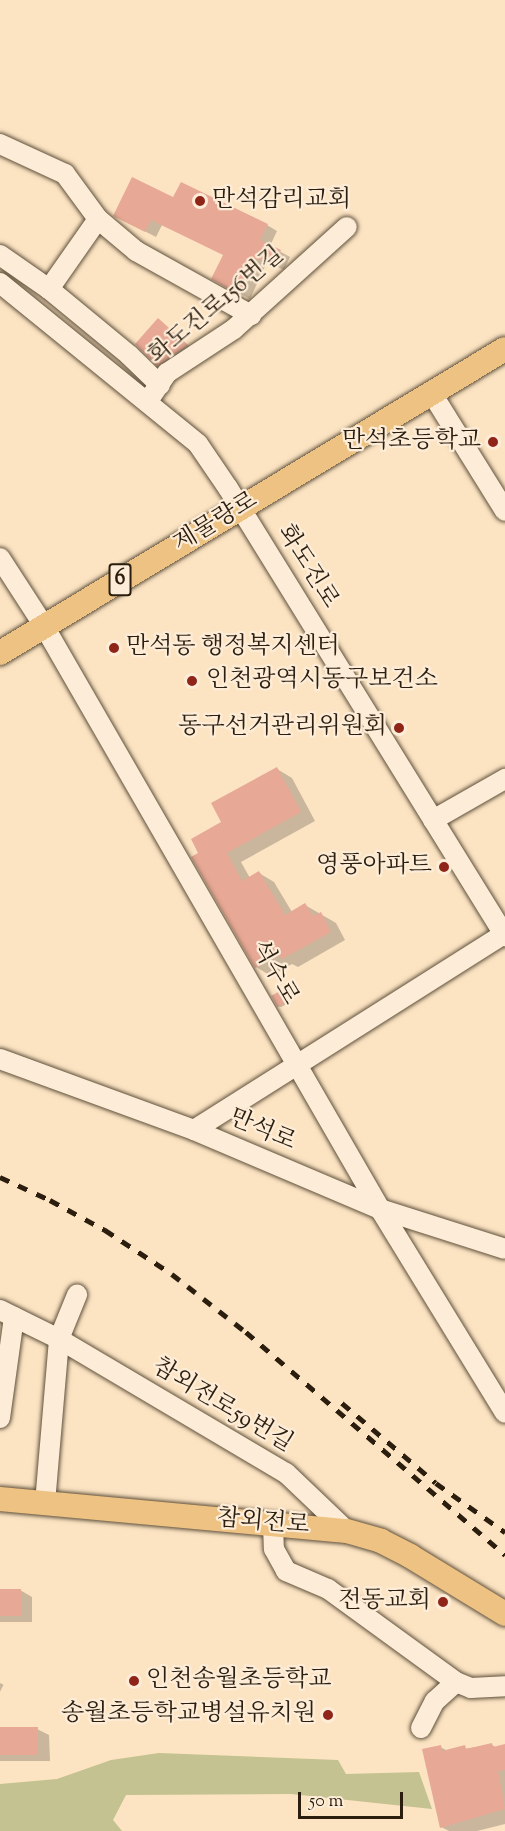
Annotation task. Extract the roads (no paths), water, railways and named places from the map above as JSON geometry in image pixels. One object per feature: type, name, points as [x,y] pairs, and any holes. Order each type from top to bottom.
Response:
[{"type":"main road","name":"제물량로","points":[[0,653],[505,349]]},
{"type":"main road","name":"참외전로","points":[[0,1499],[347,1531],[381,1541],[410,1556],[505,1614]]},
{"type":"street","points":[[0,144],[65,174],[98,219],[136,251],[251,315]]},
{"type":"street","points":[[49,289],[98,219]]},
{"type":"street","name":"화도진로156번길","points":[[148,401],[167,373],[234,329],[347,227]]},
{"type":"street","points":[[0,255],[49,289],[160,385]]},
{"type":"street","name":"화도진로","points":[[0,283],[148,401],[198,444],[241,508],[504,935]]},
{"type":"street","points":[[431,392],[505,511]]},
{"type":"street","name":"석수로","points":[[0,558],[44,626],[380,1209],[505,1413]]},
{"type":"street","points":[[433,820],[505,778]]},
{"type":"street","points":[[194,1130],[504,935]]},
{"type":"street","name":"만석로","points":[[0,1059],[194,1130],[380,1209],[505,1249]]},
{"type":"street","points":[[45,1503],[59,1339],[77,1295]]},
{"type":"street","points":[[0,1418],[7,1313]]},
{"type":"street","name":"참외전로59번길","points":[[7,1313],[59,1339],[286,1473],[347,1531]]},
{"type":"street","points":[[273,1524],[274,1549],[285,1571],[328,1589],[456,1682],[471,1688],[505,1686]]},
{"type":"street","points":[[421,1728],[435,1701],[456,1682]]},
{"type":"railway","points":[[0,1177],[50,1200],[105,1230],[172,1274],[246,1332],[505,1555]]},
{"type":"railway","points":[[342,1403],[436,1483],[505,1532]]},
{"type":"place","name":"만석감리교회","points":[[200,201]]},
{"type":"place","name":"만석초등학교","points":[[493,442]]},
{"type":"place","name":"만석동 행정복지센터","points":[[114,648]]},
{"type":"place","name":"인천광역시동구보건소","points":[[192,681]]},
{"type":"place","name":"동구선거관리위원회","points":[[399,728]]},
{"type":"place","name":"영풍아파트","points":[[444,867]]},
{"type":"place","name":"전동교회","points":[[443,1602]]},
{"type":"place","name":"인천송월초등학교","points":[[134,1681]]},
{"type":"place","name":"송월초등학교병설유치원","points":[[328,1715]]}]
